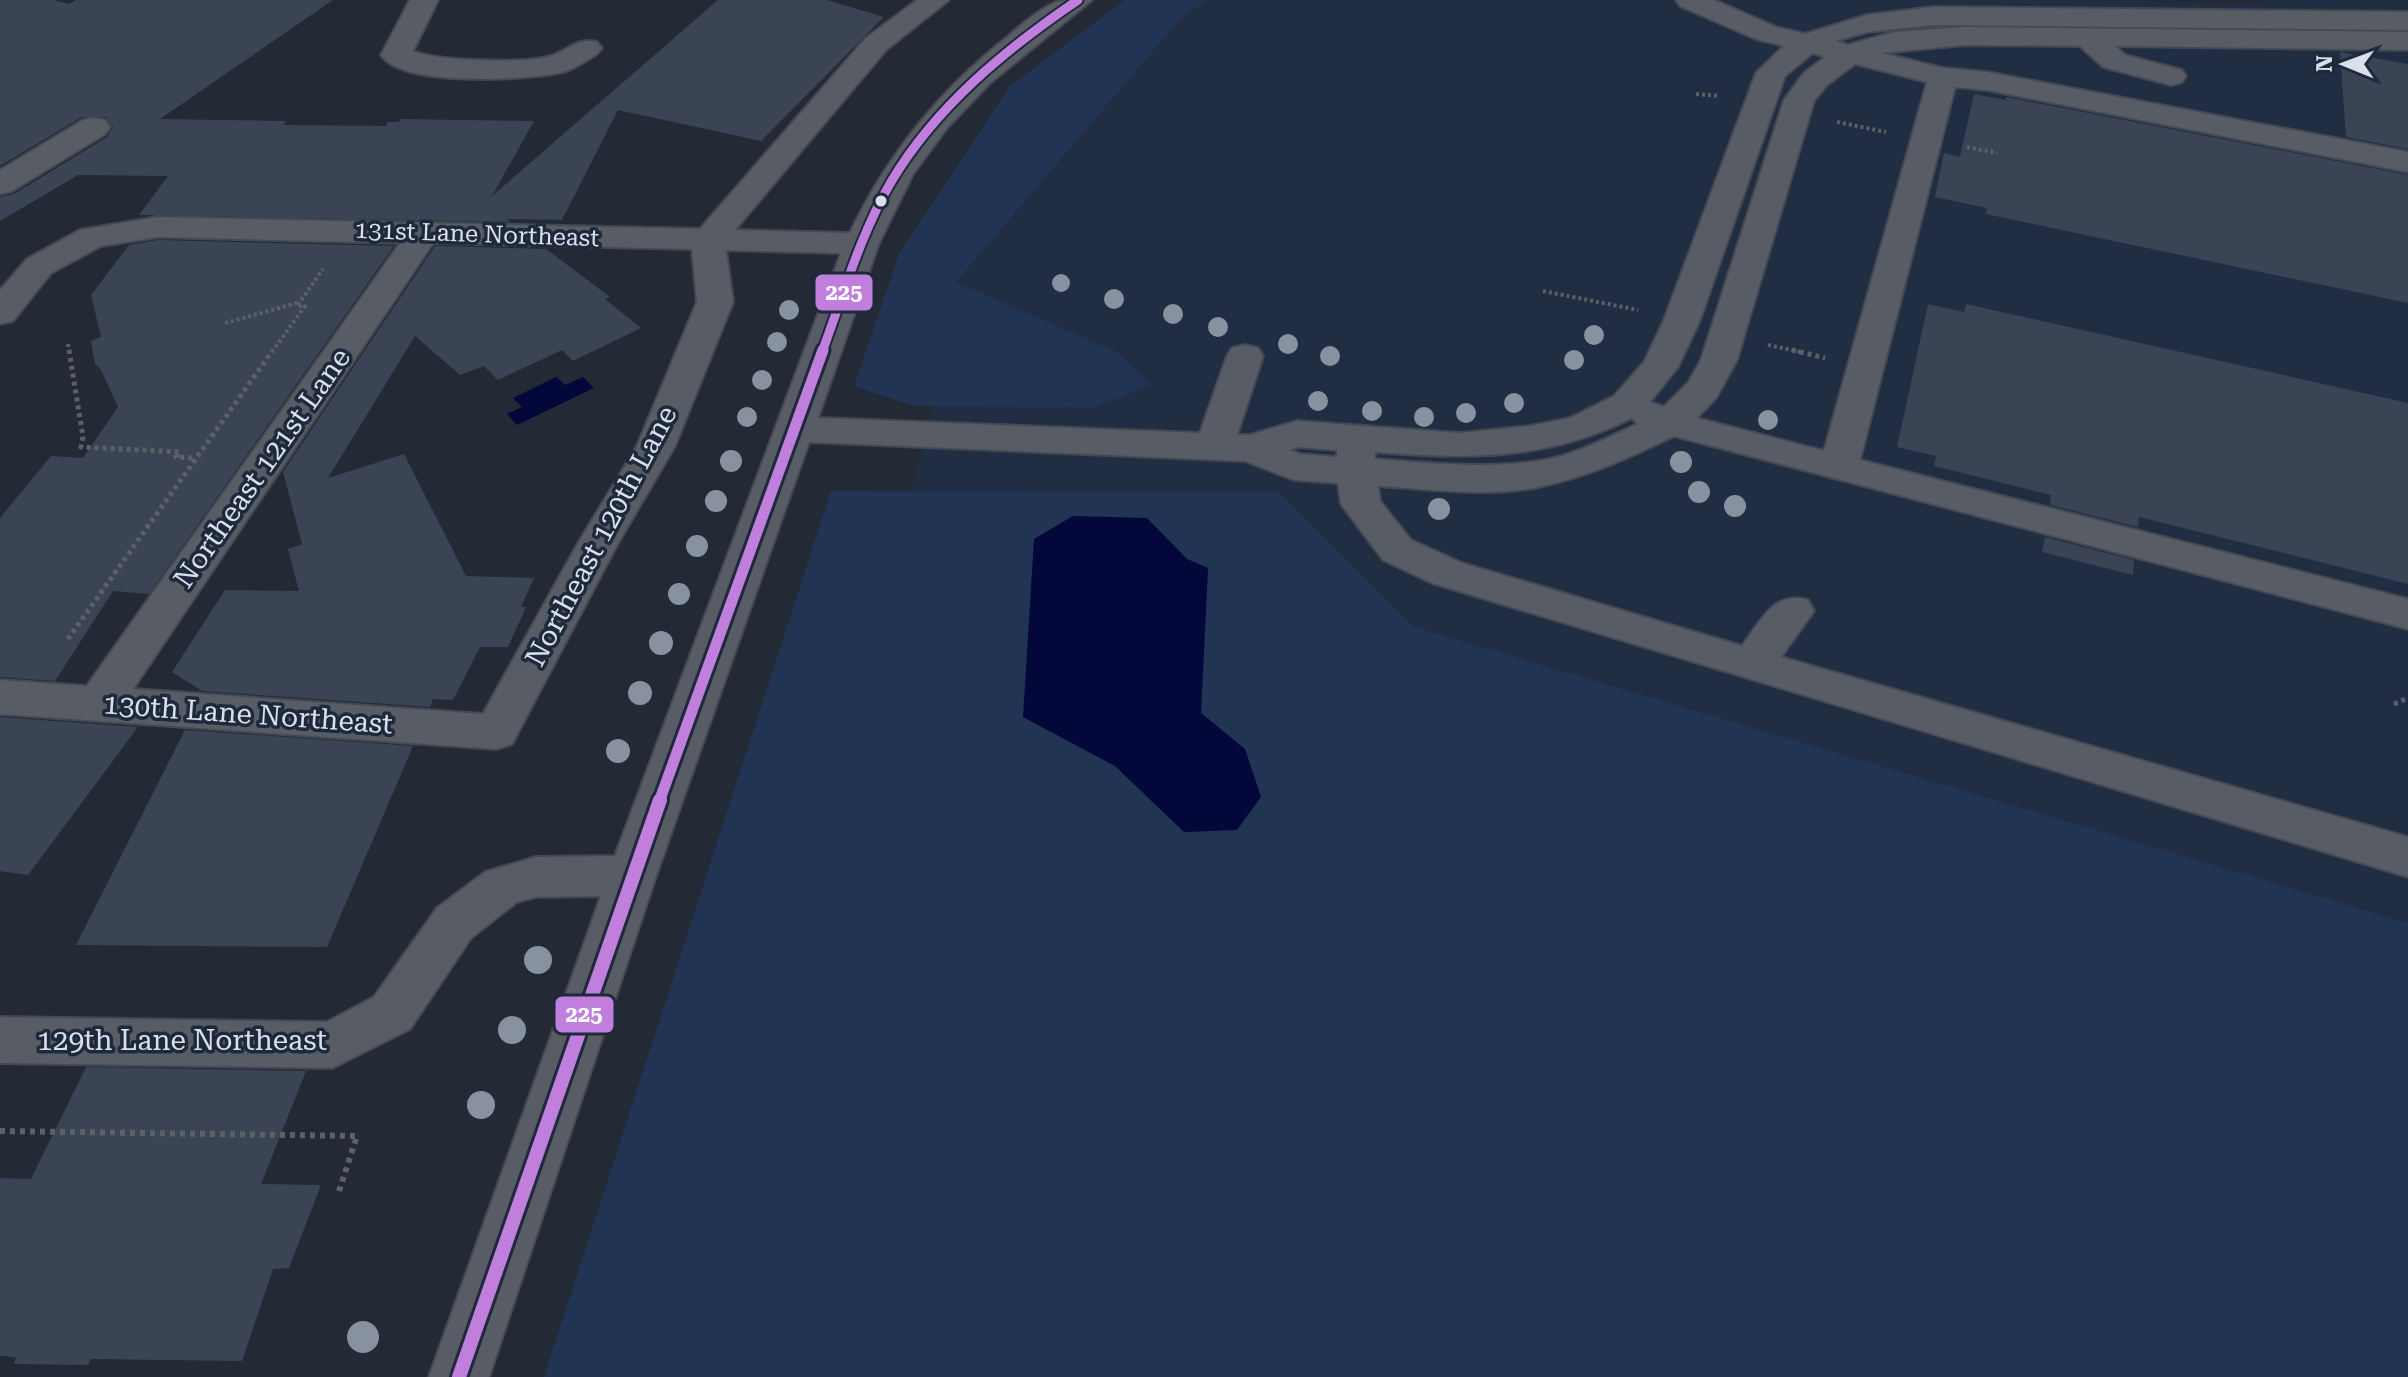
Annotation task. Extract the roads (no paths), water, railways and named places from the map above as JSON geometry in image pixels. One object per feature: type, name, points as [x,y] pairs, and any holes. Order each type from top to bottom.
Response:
[{"type":"street","points":[[424,0],[396,55],[422,66],[477,69],[556,65],[587,48]]},
{"type":"street","points":[[708,241],[876,44],[935,0]]},
{"type":"street","points":[[459,1377],[632,876],[862,243],[896,174],[946,108],[995,59],[1041,23],[1078,0]]},
{"type":"street","points":[[1690,0],[1766,33],[1854,52],[1867,59],[1943,77],[1987,81],[2408,162]]},
{"type":"street","points":[[1356,455],[1428,458],[1459,446],[1530,439],[1581,428],[1627,405],[1660,367],[1682,320],[1771,73],[1787,55],[1808,42],[1844,28],[1882,19],[1933,16],[2081,27]]},
{"type":"street","points":[[792,429],[1232,448],[1297,434],[1356,455],[1475,479],[1540,474],[1599,457],[1670,423],[1703,390],[1719,360],[1799,100],[1814,78],[1832,62],[1854,52],[1918,38],[2081,27],[2408,21]]},
{"type":"street","points":[[2358,23],[2408,41]]},
{"type":"street","points":[[2081,27],[2095,47],[2114,61],[2171,76]]},
{"type":"street","points":[[1839,468],[1943,77]]},
{"type":"street","points":[[0,184],[94,127]]},
{"type":"street","name":"131st Lane Northeast","points":[[0,313],[39,266],[92,237],[158,227],[862,243]]},
{"type":"street","name":"Northeast 121st Lane","points":[[99,704],[424,232]]},
{"type":"street","name":"Northeast 120th Lane","points":[[496,732],[597,545],[656,446],[715,302],[708,241]]},
{"type":"street","points":[[1232,448],[1245,356]]},
{"type":"street","points":[[1627,405],[1670,423],[2408,614]]},
{"type":"street","points":[[1356,455],[1361,504],[1397,550],[1447,573],[2408,857]]},
{"type":"street","points":[[1751,665],[1793,611]]},
{"type":"street","name":"130th Lane Northeast","points":[[0,697],[496,732]]},
{"type":"street","name":"129th Lane Northeast","points":[[0,1040],[332,1045],[392,1013],[454,923],[502,886],[536,877],[632,876]]}]
